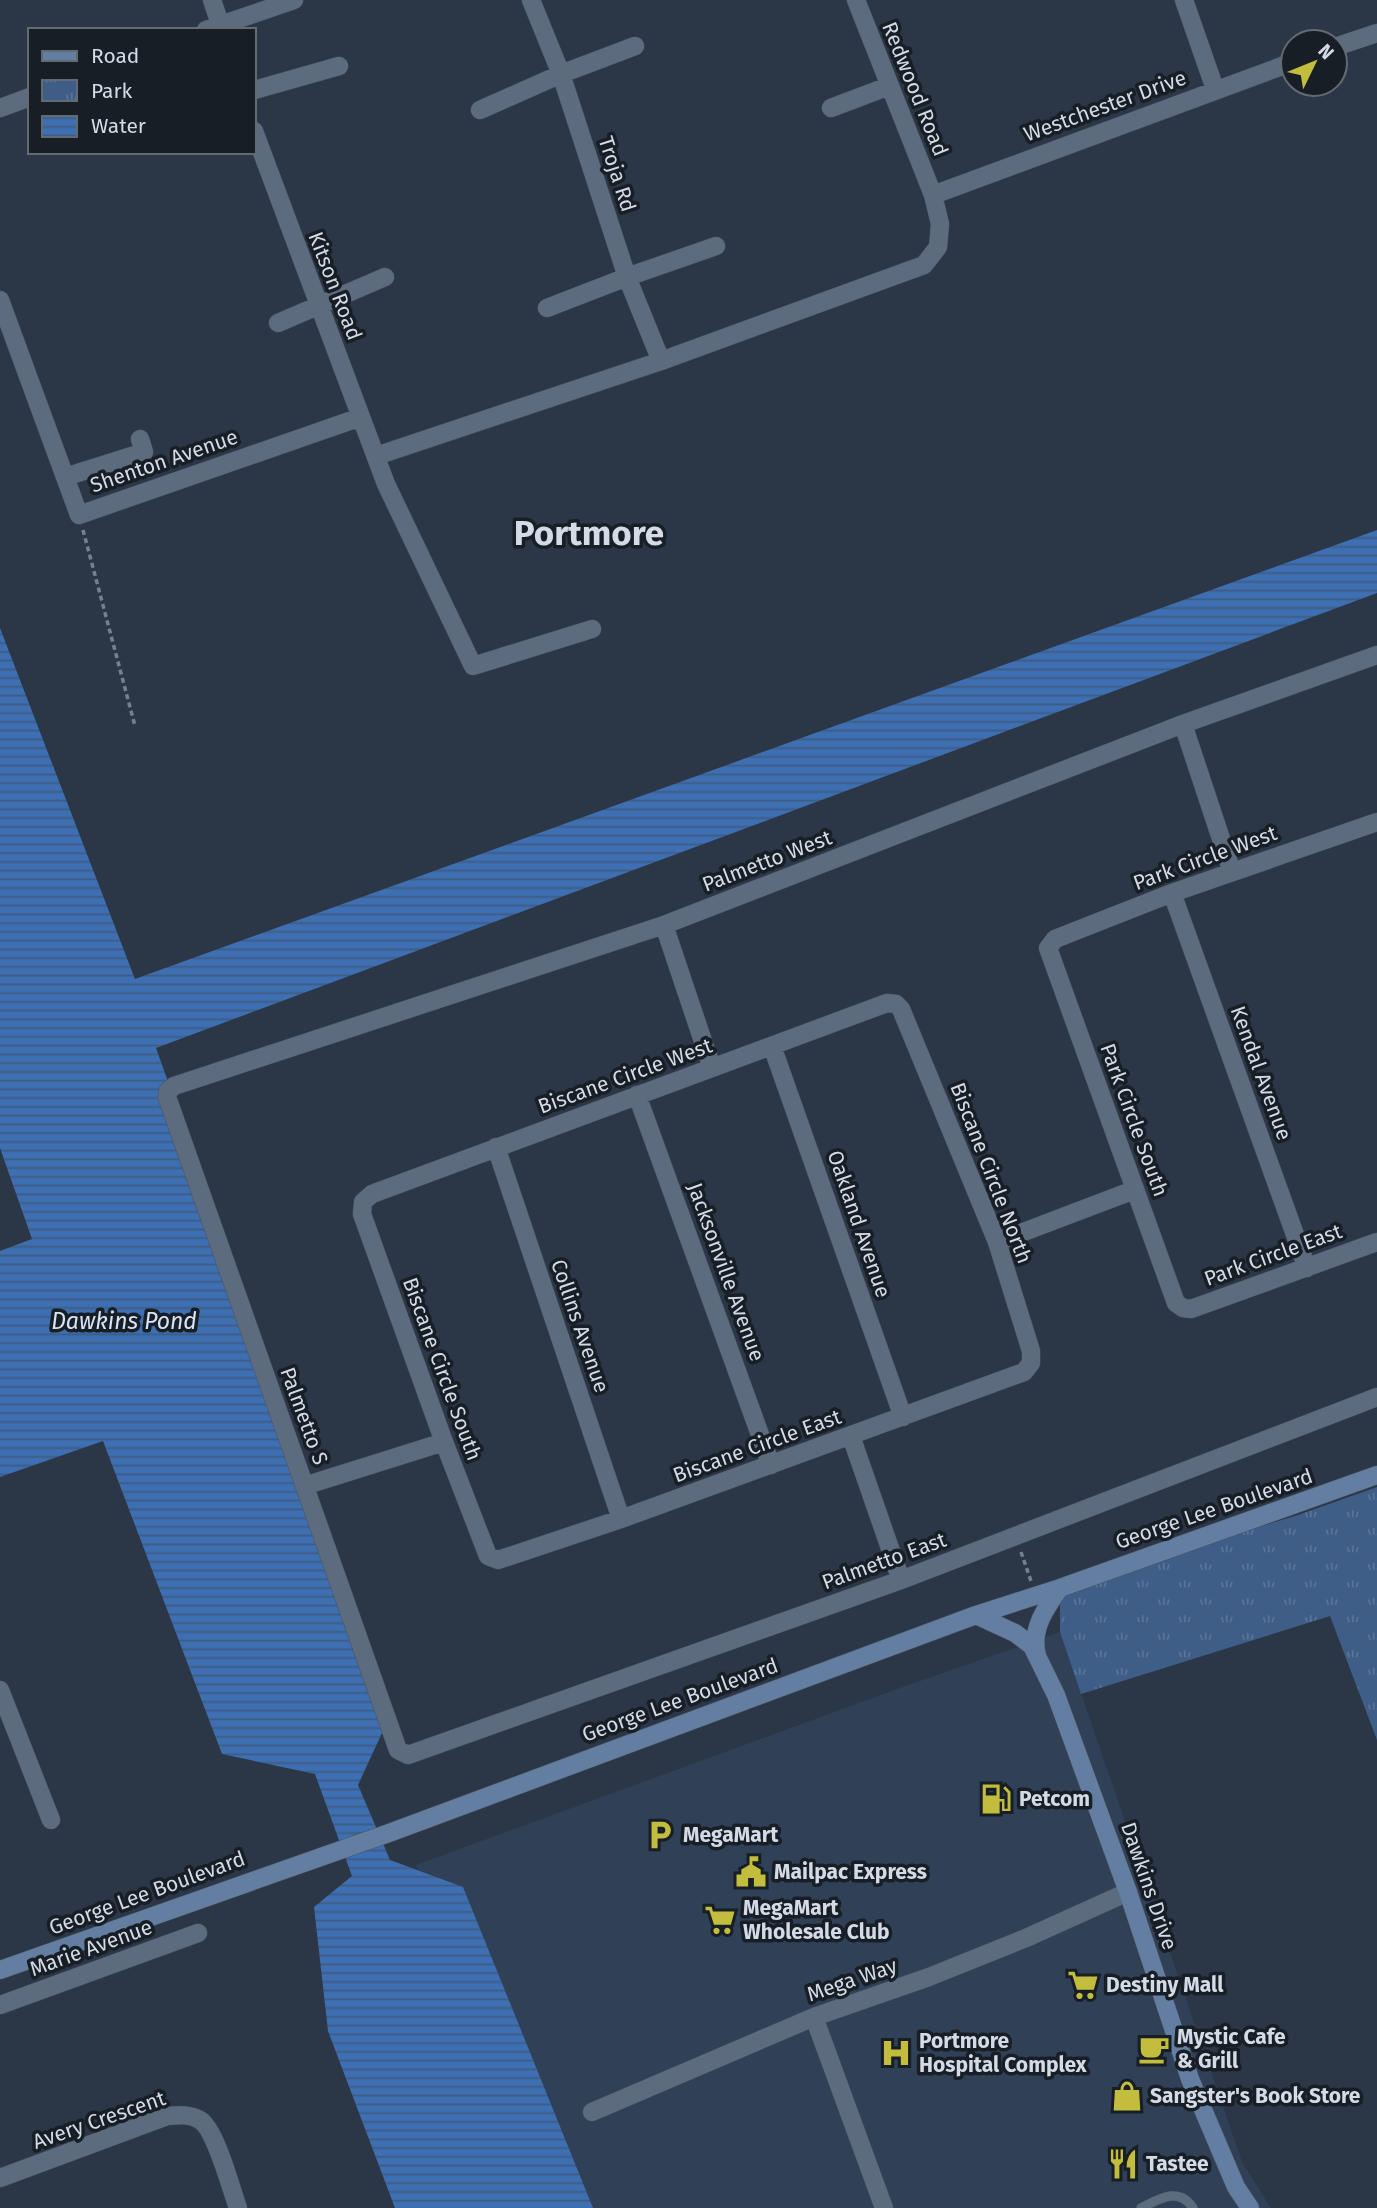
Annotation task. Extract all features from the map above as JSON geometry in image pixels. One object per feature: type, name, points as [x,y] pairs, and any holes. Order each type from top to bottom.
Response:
[{"type":"main road","name":"George Lee Boulevard","points":[[0,1970],[389,1833],[976,1615],[1377,1475]]},
{"type":"main road","name":"Dawkins Drive","points":[[1037,1655],[1035,1645],[1039,1622],[1060,1587]]},
{"type":"main road","name":"Dawkins Drive","points":[[976,1615],[1015,1633],[1032,1646],[1056,1695],[1128,1892],[1190,2079],[1236,2187],[1248,2207]]},
{"type":"street","points":[[212,0],[216,28],[294,0]]},
{"type":"street","name":"Troja Rd","points":[[531,0],[561,74],[627,277],[661,361]]},
{"type":"street","name":"Redwood Road","points":[[376,456],[661,361],[924,265],[938,247],[940,224],[933,195],[856,0]]},
{"type":"street","points":[[1184,0],[1215,89]]},
{"type":"street","points":[[1349,42],[1377,33]]},
{"type":"street","points":[[480,110],[561,74],[635,46]]},
{"type":"street","points":[[256,89],[339,66]]},
{"type":"street","name":"Westchester Drive","points":[[933,195],[1279,67]]},
{"type":"street","points":[[831,108],[888,86]]},
{"type":"street","points":[[0,108],[28,98]]},
{"type":"street","name":"Kitson Road","points":[[256,136],[386,484],[473,666],[592,629]]},
{"type":"street","points":[[547,308],[716,247]]},
{"type":"street","points":[[278,323],[385,277]]},
{"type":"street","name":"Shenton Avenue","points":[[0,300],[79,515],[361,417]]},
{"type":"street","points":[[65,477],[144,452],[140,439]]},
{"type":"street","name":"Palmetto West","points":[[168,1091],[174,1086],[664,925],[1183,724],[1377,655]]},
{"type":"street","points":[[1183,724],[1232,872]]},
{"type":"street","name":"Park Circle West","points":[[1050,943],[1172,892],[1377,822]]},
{"type":"street","name":"Kendal Avenue","points":[[1172,892],[1307,1268]]},
{"type":"street","points":[[664,925],[712,1068]]},
{"type":"street","name":"Park Circle South","points":[[1050,943],[1048,948],[1134,1190],[1176,1303],[1183,1308]]},
{"type":"street","name":"Biscane Circle West","points":[[372,1194],[887,1003],[896,1004]]},
{"type":"street","name":"Biscane Circle North","points":[[896,1004],[901,1009],[997,1242],[1031,1350],[1031,1363]]},
{"type":"street","name":"Oakland Avenue","points":[[772,1046],[903,1417]]},
{"type":"street","name":"Palmetto S","points":[[168,1091],[167,1097],[304,1486],[398,1750],[402,1754]]},
{"type":"street","name":"Jacksonville Avenue","points":[[637,1095],[771,1465]]},
{"type":"street","name":"Collins Avenue","points":[[496,1147],[621,1519]]},
{"type":"street","points":[[997,1242],[1134,1190]]},
{"type":"street","name":"Biscane Circle South","points":[[372,1194],[363,1202],[362,1214],[444,1442],[488,1556],[492,1559]]},
{"type":"street","name":"Park Circle East","points":[[1183,1308],[1191,1309],[1307,1268],[1375,1248]]},
{"type":"street","name":"Biscane Circle East","points":[[492,1559],[498,1560],[621,1519],[851,1436],[1024,1372],[1031,1363]]},
{"type":"street","name":"Palmetto East","points":[[402,1754],[408,1755],[901,1580],[1377,1396]]},
{"type":"street","points":[[851,1436],[901,1580]]},
{"type":"street","points":[[304,1486],[444,1442]]},
{"type":"street","points":[[0,1690],[51,1820]]},
{"type":"street","name":"Mega Way","points":[[592,2112],[814,2017],[929,1977],[1128,1892]]},
{"type":"street","name":"Marie Avenue","points":[[0,2005],[198,1933]]},
{"type":"street","points":[[814,2017],[884,2208]]},
{"type":"street","name":"Avery Crescent","points":[[0,2179],[167,2116],[189,2116],[201,2121],[211,2131],[239,2208]]},
{"type":"lane","points":[[1141,2208],[1167,2196],[1179,2195],[1189,2201],[1193,2208]]},
{"type":"path","points":[[79,515],[135,726]]},
{"type":"path","points":[[1016,1536],[1037,1595]]},
{"type":"shaded area","points":[[1060,1632],[1242,2162],[1271,2208],[562,2208],[416,1865]]},
{"type":"green space","points":[[1377,1487],[1377,1740],[1330,1616],[1081,1694],[1060,1632],[1060,1588],[1298,1515]]},
{"type":"water","name":"Dawkins Pond","points":[[1377,530],[1377,593],[156,1048],[393,1709],[358,1785],[390,1860],[463,1887],[593,2208],[395,2208],[328,2031],[314,1907],[352,1876],[315,1774],[222,1754],[103,1441],[0,1477],[0,1251],[32,1239],[0,1148],[0,628],[135,979]]},
{"type":"place","name":"Petcom","points":[[996,1799]]},
{"type":"place","name":"MegaMart","points":[[660,1835]]},
{"type":"place","name":"Mailpac Express","points":[[751,1872]]},
{"type":"place","name":"MegaMart Wholesale Club","points":[[720,1920]]},
{"type":"place","name":"Destiny Mall","points":[[1083,1985]]},
{"type":"place","name":"Mystic Cafe & Grill","points":[[1154,2049]]},
{"type":"place","name":"Portmore Hospital Complex","points":[[896,2053]]},
{"type":"place","name":"Sangster's Book Store","points":[[1127,2096]]},
{"type":"place","name":"Tastee","points":[[1123,2164]]},
{"type":"district","name":"Portmore","points":[[589,533]]}]
